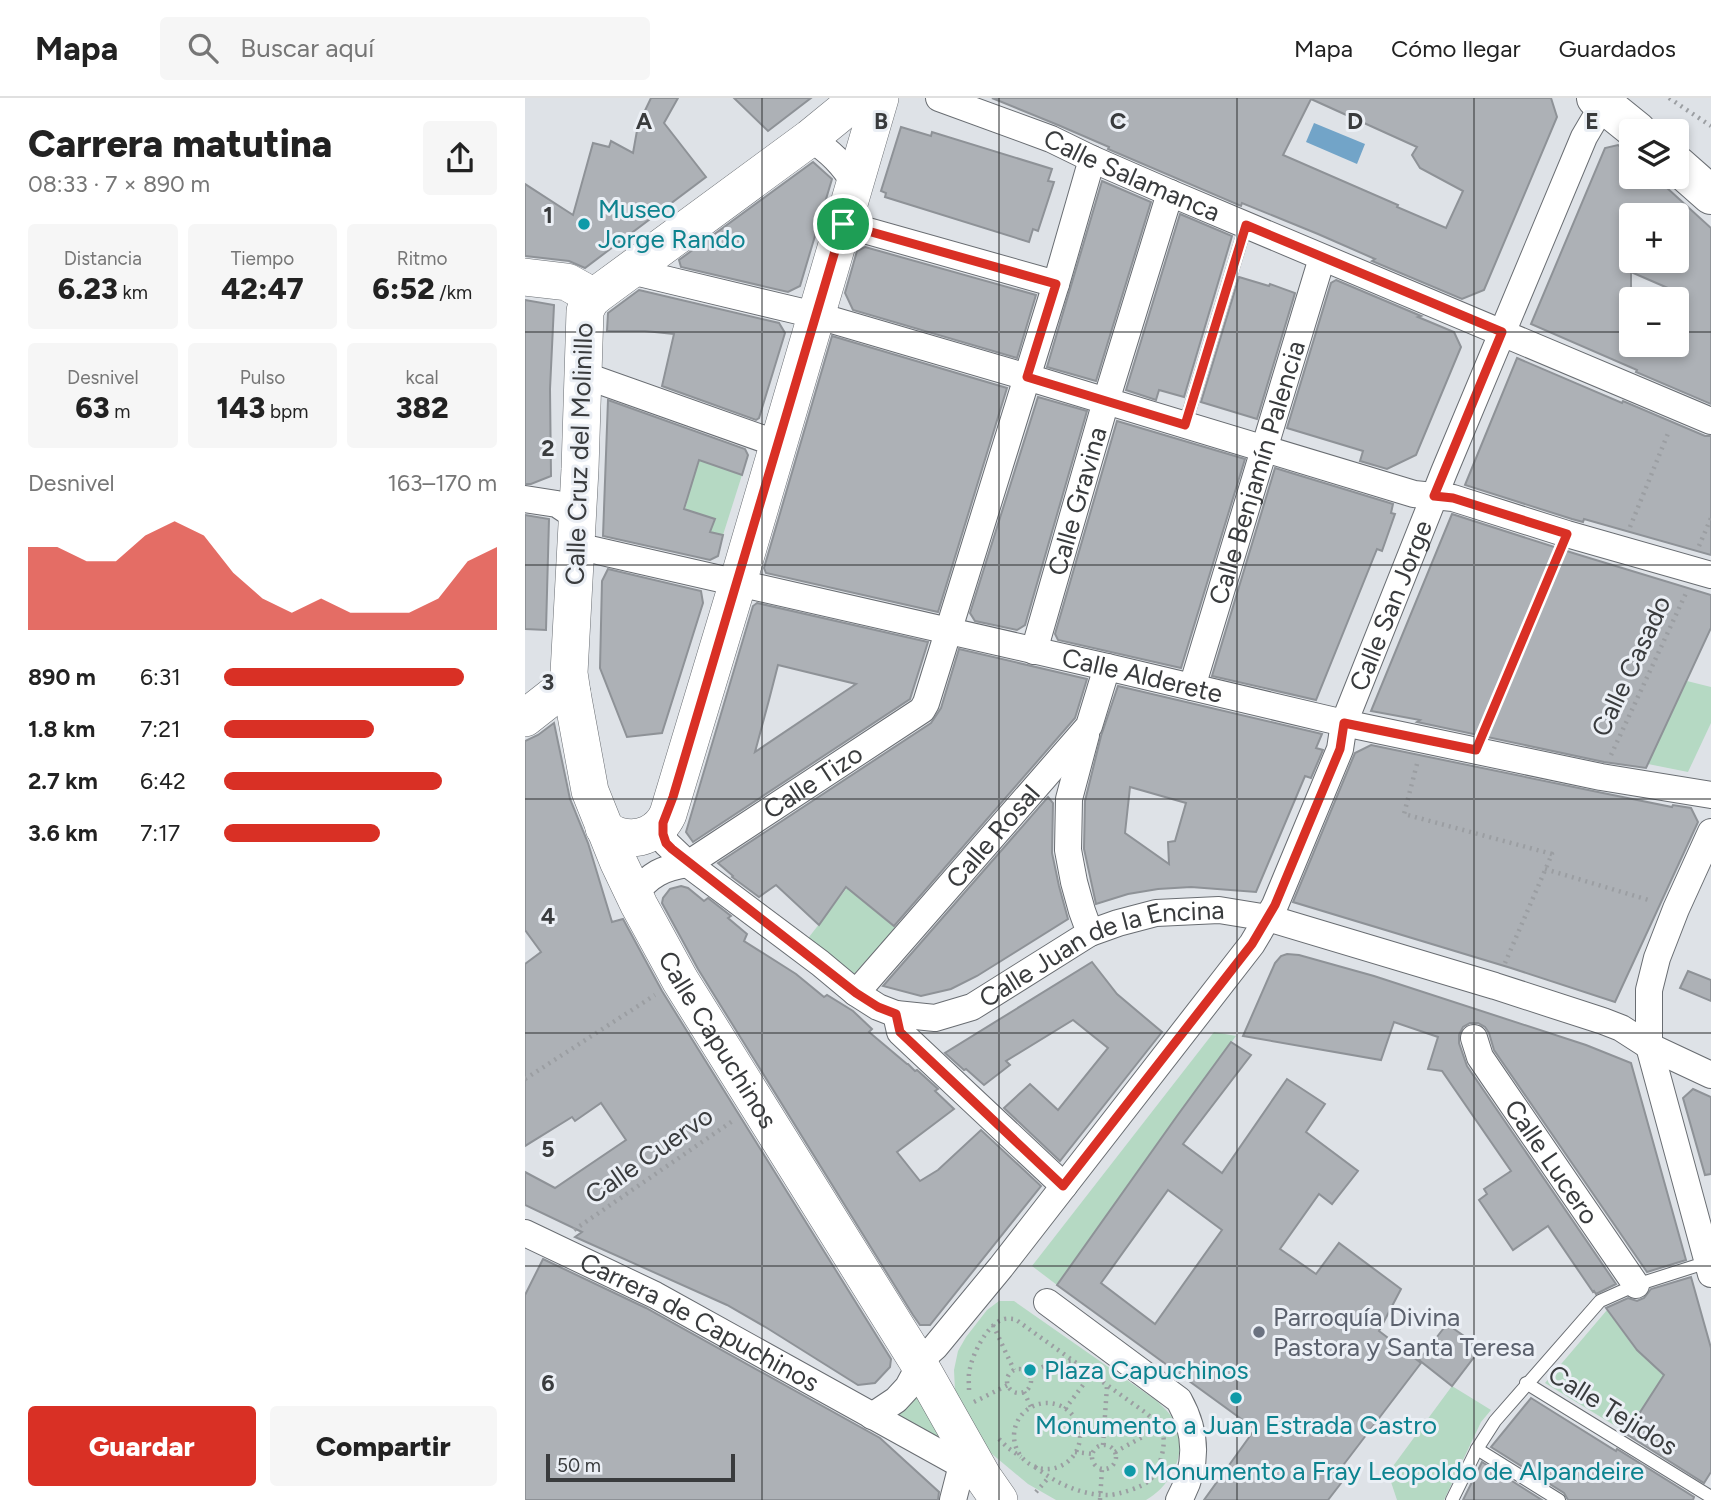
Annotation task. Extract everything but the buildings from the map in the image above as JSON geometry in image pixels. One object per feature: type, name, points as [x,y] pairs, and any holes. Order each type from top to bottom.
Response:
[{"type":"main road","name":"Calle Cruz del Molinillo","points":[[572,693],[569,673],[585,311],[594,297],[810,138],[859,98]]},
{"type":"main road","points":[[604,828],[627,837],[654,832],[663,823],[738,582],[880,98]]},
{"type":"main road","points":[[1600,101],[1622,119]]},
{"type":"main road","points":[[1689,175],[1711,195]]},
{"type":"main road","points":[[525,277],[567,282],[594,297]]},
{"type":"main road","points":[[525,718],[553,696],[572,693]]},
{"type":"main road","name":"Calle Capuchinos","points":[[572,693],[590,791],[634,895],[680,980],[918,1362]]},
{"type":"main road","points":[[918,1362],[981,1480],[1016,1495],[1037,1484]]},
{"type":"street","name":"Calle Salamanca","points":[[939,98],[1051,139],[1322,258],[1711,421]]},
{"type":"street","name":"Calle San Jorge","points":[[918,1362],[935,1347],[1001,1267],[1252,944],[1268,918],[1340,749],[1344,723],[1434,496],[1600,101]]},
{"type":"street","points":[[810,138],[837,158],[855,185]]},
{"type":"street","name":"Calle Tizo","points":[[634,895],[644,881],[657,872],[688,863],[922,710],[1056,284],[1092,159]]},
{"type":"street","name":"Calle Gravina","points":[[1034,651],[1105,401],[1170,193]]},
{"type":"street","points":[[843,224],[1056,284]]},
{"type":"street","name":"Calle Benjamín Palencia","points":[[1192,687],[1322,258]]},
{"type":"street","points":[[632,268],[635,272],[815,316],[1414,494],[1453,498],[1702,573]]},
{"type":"street","points":[[582,382],[585,377],[589,377],[778,444]]},
{"type":"street","name":"Calle Alderete","points":[[525,499],[557,504],[577,529],[585,548],[1344,723],[1601,777],[1711,795]]},
{"type":"street","name":"Calle Rosal","points":[[856,993],[1089,726],[1108,667]]},
{"type":"street","points":[[1089,726],[1069,799],[1068,850],[1074,882],[1090,933]]},
{"type":"street","name":"Calle Juan de la Encina","points":[[663,823],[666,843],[688,863],[856,993],[878,1007],[896,1014],[935,1018],[972,1007],[1090,933],[1118,923],[1156,913],[1219,910],[1268,918],[1591,1017],[1621,1028],[1649,1046],[1711,1075]]},
{"type":"street","points":[[1709,1268],[1649,1046],[1649,990],[1657,958],[1676,909],[1711,832]]},
{"type":"street","points":[[896,1014],[900,1032],[1063,1186]]},
{"type":"street","name":"Calle Lucero","points":[[1474,1038],[1480,1057],[1636,1285]]},
{"type":"street","name":"Carrera de Capuchinos","points":[[525,1233],[655,1295],[872,1416]]},
{"type":"street","points":[[1047,1302],[1179,1400],[1188,1415],[1194,1452],[1190,1478],[1179,1500]]},
{"type":"street","points":[[918,1362],[908,1387],[896,1400],[872,1416],[981,1480],[953,1500]]},
{"type":"lane","points":[[1185,425],[1246,225]]},
{"type":"lane","points":[[1452,1500],[1477,1449],[1495,1421],[1600,1301],[1636,1285],[1709,1268]]},
{"type":"lane","name":"Calle Tejidos","points":[[1527,1384],[1711,1497]]},
{"type":"lane","points":[[1477,1449],[1559,1500]]},
{"type":"path","points":[[1669,98],[1711,127]]},
{"type":"path","points":[[1621,549],[1678,407]]},
{"type":"path","points":[[1476,750],[1567,534]]},
{"type":"path","name":"Calle Casado","points":[[1601,777],[1688,588],[1702,573]]},
{"type":"path","points":[[1423,739],[1404,814],[1552,854],[1504,966]]},
{"type":"path","points":[[1545,869],[1676,909]]},
{"type":"path","points":[[525,1079],[680,980]]},
{"type":"path","name":"Calle Cuervo","points":[[575,1230],[734,1121]]},
{"type":"path","points":[[1008,1385],[974,1402],[969,1390],[969,1370],[975,1352],[993,1325],[1003,1319],[1015,1319],[1073,1361],[1093,1372],[1146,1413],[1163,1434],[1164,1449],[1158,1466],[1150,1480],[1134,1489],[1100,1497],[1061,1485],[1037,1484]]},
{"type":"path","points":[[993,1325],[1014,1370]]},
{"type":"path","points":[[1029,1373],[1054,1362],[1073,1361]]},
{"type":"path","points":[[1023,1369],[1029,1373],[1031,1384],[1024,1392],[1016,1393],[1008,1385],[1008,1375],[1014,1370],[1023,1369]]},
{"type":"path","points":[[1065,1409],[1093,1372]]},
{"type":"path","points":[[1103,1446],[1107,1385]]},
{"type":"path","points":[[1024,1392],[1031,1407]]},
{"type":"path","points":[[1021,1457],[1014,1436],[1016,1425],[1031,1407],[1057,1405],[1065,1409],[1078,1424],[1080,1434],[1075,1452],[1062,1465],[1044,1469],[1037,1484]]},
{"type":"path","points":[[1115,1452],[1159,1428]]},
{"type":"path","points":[[993,1433],[1027,1463],[1037,1484]]},
{"type":"path","points":[[1103,1446],[1110,1447],[1115,1452],[1116,1460],[1106,1469],[1095,1465],[1093,1454],[1096,1448],[1103,1446]]},
{"type":"path","points":[[1075,1452],[1093,1454]]},
{"type":"path","points":[[1100,1497],[1102,1469]]},
{"type":"green space","points":[[691,457],[742,475],[723,535],[710,532],[684,515],[690,489],[682,486]]},
{"type":"green space","points":[[1687,681],[1711,687],[1711,723],[1688,772],[1648,764]]},
{"type":"green space","points":[[847,888],[896,928],[852,976],[806,941]]},
{"type":"green space","points":[[1214,1032],[1236,1036],[1057,1285],[1032,1266]]},
{"type":"green space","points":[[999,1301],[1014,1301],[1157,1401],[1169,1413],[1179,1433],[1179,1455],[1170,1476],[1156,1494],[1146,1500],[1056,1500],[1028,1484],[992,1454],[982,1442],[955,1391],[954,1370],[958,1351],[966,1337],[987,1310]]},
{"type":"green space","points":[[1607,1310],[1635,1349],[1664,1375],[1627,1433],[1545,1383]]},
{"type":"green space","points":[[1452,1386],[1491,1410],[1481,1422],[1444,1500],[1397,1500],[1388,1473]]},
{"type":"green space","points":[[918,1393],[956,1448],[897,1418],[897,1413]]},
{"type":"water","points":[[1314,123],[1365,144],[1357,164],[1306,142]]},
{"type":"place","name":"Museo Jorge Rando","points":[[584,224]]},
{"type":"place","name":"Parroquía Divina Pastora y Santa Teresa","points":[[1259,1332]]},
{"type":"place","name":"Plaza Capuchinos","points":[[1030,1370]]},
{"type":"place","name":"Monumento a Juan Estrada Castro","points":[[1236,1398]]},
{"type":"place","name":"Monumento a Fray Leopoldo de Alpandeire","points":[[1130,1471]]},
{"type":"route","points":[[843,224],[1056,284],[1027,377],[1185,425],[1246,225],[1502,332],[1434,496],[1453,498],[1567,534],[1476,750],[1344,723],[1340,749],[1268,918],[1252,944],[1063,1186],[900,1032],[896,1014],[878,1007],[856,993],[688,863],[666,843],[663,834],[663,823],[738,582],[843,224]]}]
